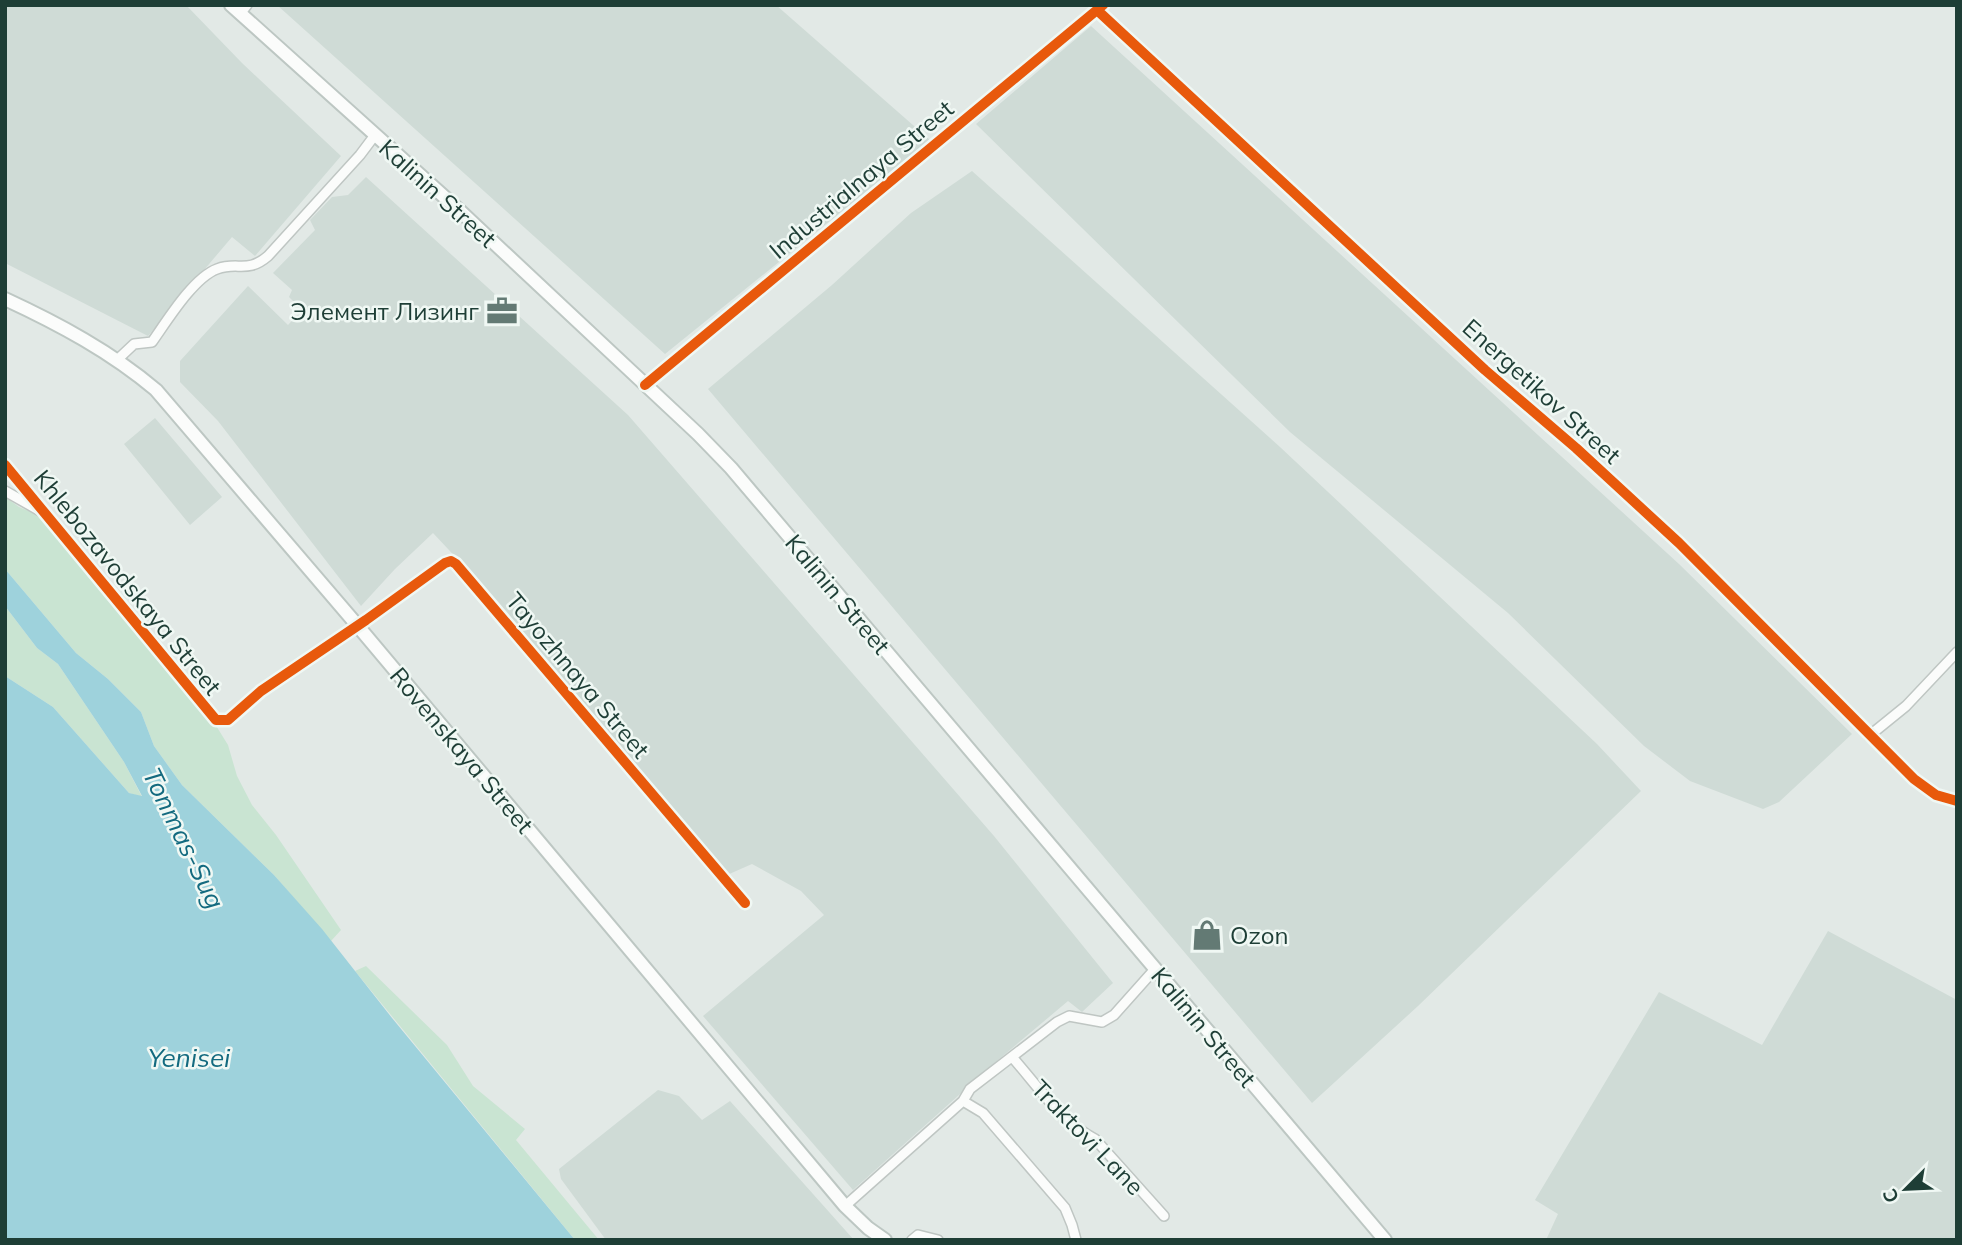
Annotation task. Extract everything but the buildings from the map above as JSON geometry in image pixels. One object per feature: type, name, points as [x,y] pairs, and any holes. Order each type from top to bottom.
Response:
[{"type":"main road","name":"Kalinin Street","points":[[240,8],[698,434],[774,518],[1385,1240]]},
{"type":"main road","name":"Rovenskaya Street","points":[[5,299],[70,331],[117,359],[169,404],[845,1206],[885,1240]]},
{"type":"street","name":"Industrialnaya Street","points":[[645,385],[1100,8]]},
{"type":"street","name":"Energetikov Street","points":[[1100,8],[1475,360],[1576,447],[1679,543],[1913,779],[1936,795],[1957,801]]},
{"type":"street","points":[[117,359],[134,344],[152,342],[176,306],[205,276],[230,266],[259,264],[360,155],[375,135]]},
{"type":"street","name":"Khlebozavodskaya Street","points":[[5,465],[216,720],[228,720],[261,691],[357,625]]},
{"type":"street","points":[[5,491],[47,514]]},
{"type":"street","name":"Tayozhnaya Street","points":[[357,625],[445,563],[451,561],[456,564],[745,903]]},
{"type":"street","points":[[1869,736],[1906,706],[1957,652]]},
{"type":"street","points":[[845,1206],[963,1101],[970,1089],[1057,1022],[1069,1016],[1102,1022],[1114,1015],[1155,970]]},
{"type":"street","name":"Traktovi Lane","points":[[1012,1057],[1059,1111],[1081,1132],[1095,1139],[1164,1216]]},
{"type":"street","points":[[963,1101],[984,1114],[1065,1208],[1076,1240]]},
{"type":"street","points":[[912,1240],[918,1235],[938,1240]]},
{"type":"shaded area","points":[[5,5],[186,5],[242,63],[341,156],[255,256],[232,237],[148,336],[5,263]]},
{"type":"shaded area","points":[[277,5],[776,5],[930,140],[665,354]]},
{"type":"shaded area","points":[[1091,26],[1679,564],[1852,734],[1779,802],[1763,809],[1690,781],[1644,746],[1508,613],[1290,432],[976,124]]},
{"type":"shaded area","points":[[972,171],[1280,447],[1597,744],[1641,791],[1418,1006],[1312,1103],[708,389],[832,285],[911,213]]},
{"type":"shaded area","points":[[366,177],[628,415],[994,836],[1113,983],[1082,1012],[1068,1001],[853,1190],[703,1016],[824,915],[801,891],[752,864],[727,875],[479,582],[433,533],[361,606],[218,421],[180,382],[180,361],[248,286],[288,325],[302,310],[289,297],[292,290],[273,273],[315,230],[310,220],[332,197],[348,195]]},
{"type":"shaded area","points":[[155,418],[222,497],[190,525],[124,444]]},
{"type":"shaded area","points":[[1828,931],[1957,1000],[1957,1240],[1546,1240],[1558,1214],[1535,1200],[1659,992],[1762,1045]]},
{"type":"shaded area","points":[[658,1090],[679,1096],[702,1120],[730,1101],[854,1240],[606,1240],[561,1179],[559,1169]]},
{"type":"green space","points":[[5,497],[19,507],[43,517],[215,724],[228,745],[237,776],[252,805],[276,835],[341,930],[331,941],[274,875],[182,785],[154,746],[141,712],[108,679],[76,653],[5,569]]},
{"type":"green space","points":[[5,606],[37,648],[58,664],[124,762],[142,797],[129,793],[53,707],[5,676]]},
{"type":"green space","points":[[366,966],[447,1045],[473,1086],[525,1129],[516,1140],[599,1240],[575,1240],[355,971]]},
{"type":"water","name":"Yenisei","points":[[5,569],[76,653],[108,679],[141,712],[154,746],[182,785],[274,875],[322,929],[575,1240],[5,1240],[5,676],[53,707],[129,793],[142,796],[124,762],[58,664],[37,648],[5,606]]},
{"type":"cycle path","points":[[645,385],[1103,5]]},
{"type":"cycle path","points":[[1097,10],[1485,370],[1576,448],[1679,543],[1914,779],[1936,795],[1957,801]]},
{"type":"cycle path","points":[[5,465],[216,720],[228,720],[261,691],[451,561],[745,903]]},
{"type":"place","name":"Элемент Лизинг","points":[[502,311]]},
{"type":"place","name":"Ozon","points":[[1207,935]]},
{"type":"water label","name":"Tonmas-Sug","points":[[184,838]]}]
